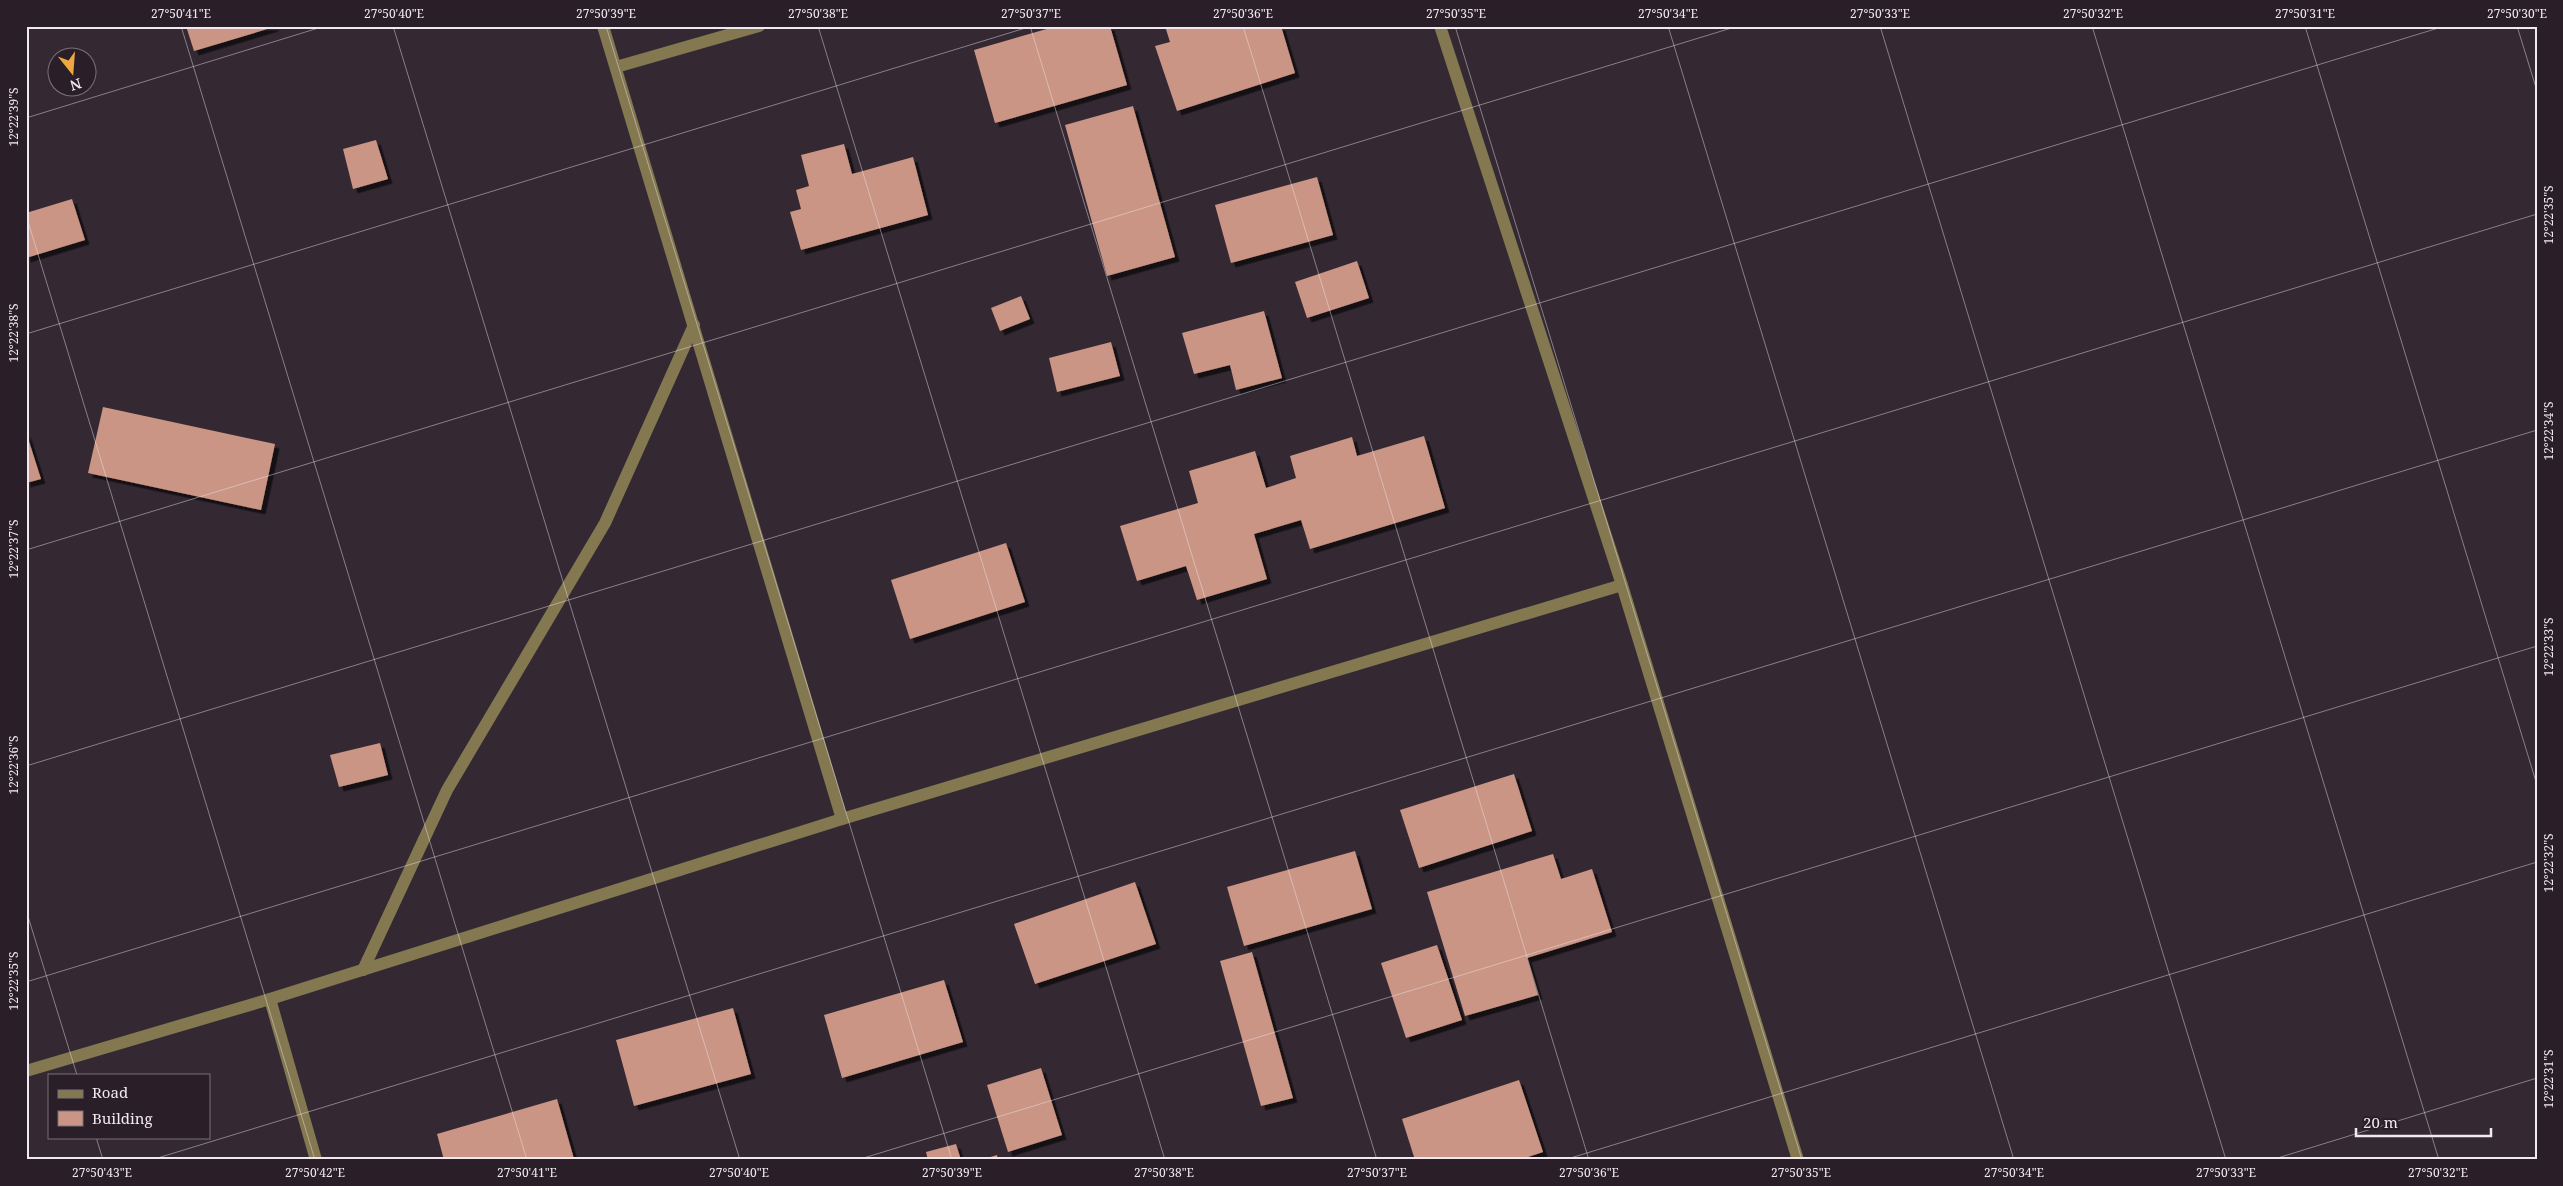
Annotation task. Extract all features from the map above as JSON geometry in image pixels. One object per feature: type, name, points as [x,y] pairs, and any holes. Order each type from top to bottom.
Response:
[{"type":"street","points":[[603,26],[842,819]]},
{"type":"street","points":[[616,67],[759,26]]},
{"type":"street","points":[[1440,26],[1622,585],[1798,1160]]},
{"type":"street","points":[[362,970],[447,790],[605,523],[694,325]]},
{"type":"street","points":[[26,1071],[270,999],[842,819],[1622,585]]},
{"type":"street","points":[[270,999],[316,1160]]},
{"type":"building","points":[[186,26],[274,26],[274,27],[194,51]]},
{"type":"building","points":[[1057,26],[1110,26],[1127,85],[995,123],[974,50]]},
{"type":"building","points":[[1165,26],[1281,26],[1295,73],[1177,111],[1155,46],[1170,42]]},
{"type":"building","points":[[1133,106],[1175,257],[1107,276],[1065,125]]},
{"type":"building","points":[[376,140],[388,179],[353,189],[343,149]]},
{"type":"building","points":[[844,144],[852,174],[913,157],[928,215],[801,250],[790,212],[801,209],[796,190],[809,186],[801,155]]},
{"type":"building","points":[[1317,177],[1333,235],[1231,263],[1215,205]]},
{"type":"building","points":[[72,199],[85,240],[26,258],[26,213]]},
{"type":"building","points":[[1357,261],[1369,298],[1307,318],[1295,282]]},
{"type":"building","points":[[1021,296],[1030,319],[1000,331],[991,308]]},
{"type":"building","points":[[1264,311],[1282,378],[1236,390],[1230,365],[1194,374],[1182,333]]},
{"type":"building","points":[[1111,342],[1120,376],[1057,392],[1049,358]]},
{"type":"building","points":[[103,407],[275,444],[261,510],[88,473]]},
{"type":"building","points":[[26,432],[41,479],[26,483]]},
{"type":"building","points":[[1424,436],[1445,508],[1310,549],[1301,520],[1254,534],[1267,579],[1197,600],[1186,566],[1137,581],[1120,526],[1198,503],[1189,471],[1255,451],[1266,488],[1296,478],[1290,456],[1352,437],[1357,456]]},
{"type":"building","points":[[1006,543],[1025,602],[910,639],[891,580]]},
{"type":"building","points":[[380,743],[388,775],[339,787],[330,755]]},
{"type":"building","points":[[1514,774],[1532,831],[1419,868],[1400,810]]},
{"type":"building","points":[[1355,851],[1372,909],[1244,946],[1227,887]]},
{"type":"building","points":[[1553,854],[1561,879],[1592,869],[1612,932],[1527,958],[1538,995],[1465,1016],[1427,892]]},
{"type":"building","points":[[1135,882],[1156,944],[1035,984],[1014,924]]},
{"type":"building","points":[[1437,945],[1462,1020],[1406,1038],[1381,963]]},
{"type":"building","points":[[1252,952],[1293,1098],[1261,1106],[1220,961]]},
{"type":"building","points":[[944,980],[963,1042],[842,1078],[824,1015]]},
{"type":"building","points":[[733,1008],[751,1074],[634,1106],[616,1040]]},
{"type":"building","points":[[1041,1068],[1062,1135],[1008,1152],[987,1085]]},
{"type":"building","points":[[1519,1080],[1543,1152],[1519,1160],[1415,1160],[1402,1119]]},
{"type":"building","points":[[557,1099],[574,1159],[444,1160],[437,1134]]},
{"type":"building","points":[[956,1144],[961,1160],[928,1160],[926,1152]]},
{"type":"building","points":[[997,1155],[998,1160],[984,1160],[984,1159]]}]
